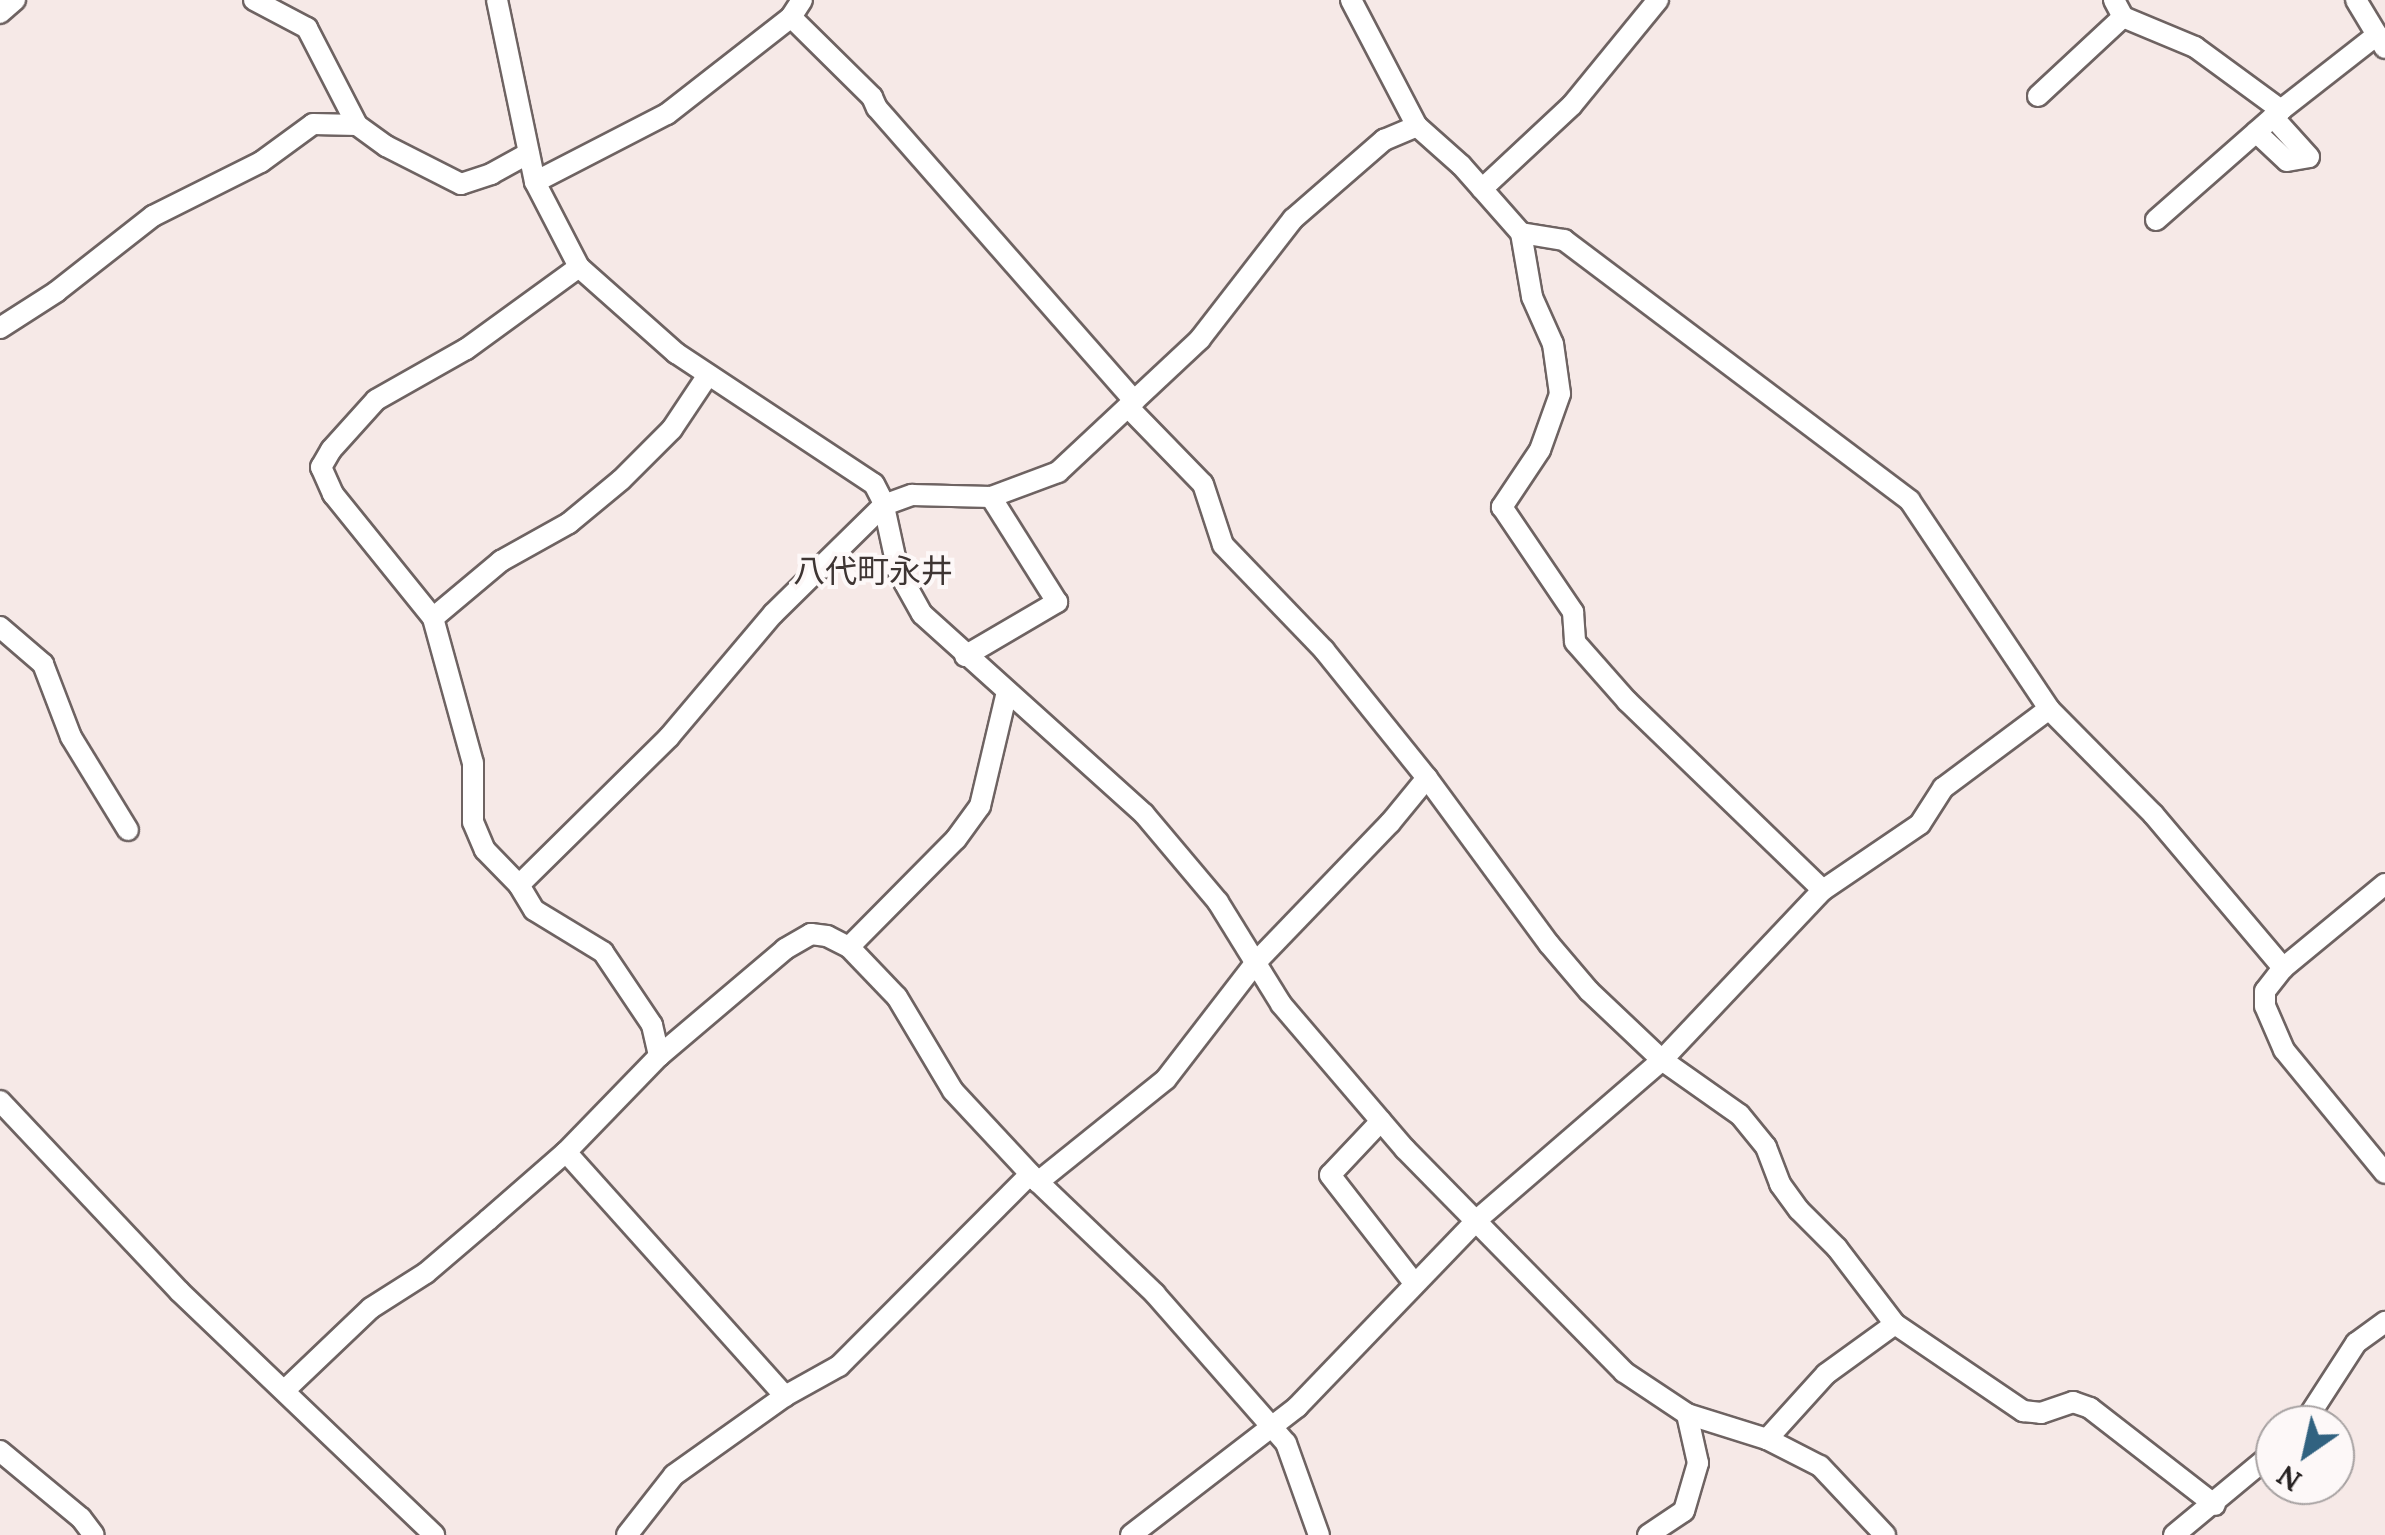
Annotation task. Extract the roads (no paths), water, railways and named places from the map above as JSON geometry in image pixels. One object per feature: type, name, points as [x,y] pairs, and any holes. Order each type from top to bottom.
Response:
[{"type":"street","points":[[0,14],[15,0]]},
{"type":"street","points":[[254,0],[308,28],[357,125],[386,146],[461,184],[529,153]]},
{"type":"street","points":[[496,0],[536,182],[579,268],[615,302],[708,375],[874,484],[884,505],[898,571],[922,614],[1144,814],[1218,902],[1281,1004],[1382,1121],[1624,1372],[1687,1414],[1767,1439],[1820,1466],[1885,1535]]},
{"type":"street","points":[[1350,0],[1417,126],[1521,233],[1532,297],[1553,344],[1560,394],[1540,450],[1502,507],[1573,612],[1575,642],[1626,701],[1823,890]]},
{"type":"street","points":[[1482,189],[1572,105],[1658,0]]},
{"type":"street","points":[[2156,220],[2277,113],[2381,41],[2356,0]]},
{"type":"street","points":[[536,182],[667,114],[797,8],[1203,484],[1223,545],[1324,650],[1426,778],[1548,944],[1589,991],[1662,1060],[1740,1114],[1766,1148],[1780,1184],[1799,1210],[1837,1248],[1895,1324],[2023,1411],[2042,1413],[2073,1402],[2090,1408],[2215,1504]]},
{"type":"street","points":[[2038,96],[2118,9],[2195,47],[2277,113],[2310,156],[2287,161],[2256,132]]},
{"type":"street","points":[[0,328],[56,292],[153,216],[261,162],[313,124],[357,125]]},
{"type":"street","points":[[519,885],[669,737],[748,642],[884,505],[912,495],[991,498],[1058,472],[1200,339],[1293,218],[1384,140],[1417,126]]},
{"type":"street","points":[[1521,233],[1564,240],[1910,500],[2049,709],[2153,814],[2283,968]]},
{"type":"street","points":[[579,268],[466,348],[376,400],[330,450],[322,467],[333,494],[433,618],[473,763],[472,822],[485,850],[519,885],[534,910],[603,952],[652,1025],[659,1056]]},
{"type":"street","points":[[433,618],[501,560],[569,523],[672,429],[708,375]]},
{"type":"street","points":[[965,656],[1057,602],[991,498]]},
{"type":"street","points":[[0,627],[43,664],[71,737],[128,830]]},
{"type":"street","points":[[849,948],[956,839],[980,806],[1007,692]]},
{"type":"street","points":[[1131,1535],[1272,1428],[1478,1219],[1662,1060],[1823,890],[1920,824],[1943,788],[2049,709]]},
{"type":"street","points":[[628,1535],[674,1475],[785,1396],[838,1366],[1034,1178],[1166,1079],[1257,960],[1390,823],[1426,778]]},
{"type":"street","points":[[2385,884],[2283,968],[2265,991],[2265,1006],[2284,1050],[2385,1173]]},
{"type":"street","points":[[286,1388],[372,1308],[426,1273],[566,1152],[659,1056],[784,949],[810,934],[827,936],[849,948],[897,996],[952,1091],[1034,1178],[1155,1294],[1286,1443],[1319,1535]]},
{"type":"street","points":[[0,1100],[179,1291],[286,1388],[434,1535]]},
{"type":"street","points":[[1382,1121],[1330,1175],[1415,1284]]},
{"type":"street","points":[[566,1152],[785,1396]]},
{"type":"street","points":[[2316,1405],[2356,1343],[2385,1322]]},
{"type":"street","points":[[1767,1439],[1826,1374],[1895,1324]]},
{"type":"street","points":[[1648,1535],[1684,1510],[1698,1463],[1687,1414]]},
{"type":"street","points":[[0,1451],[80,1518],[94,1535]]},
{"type":"street","points":[[2174,1535],[2255,1469]]},
{"type":"district","name":"八代町永井","points":[[873,571]]}]
